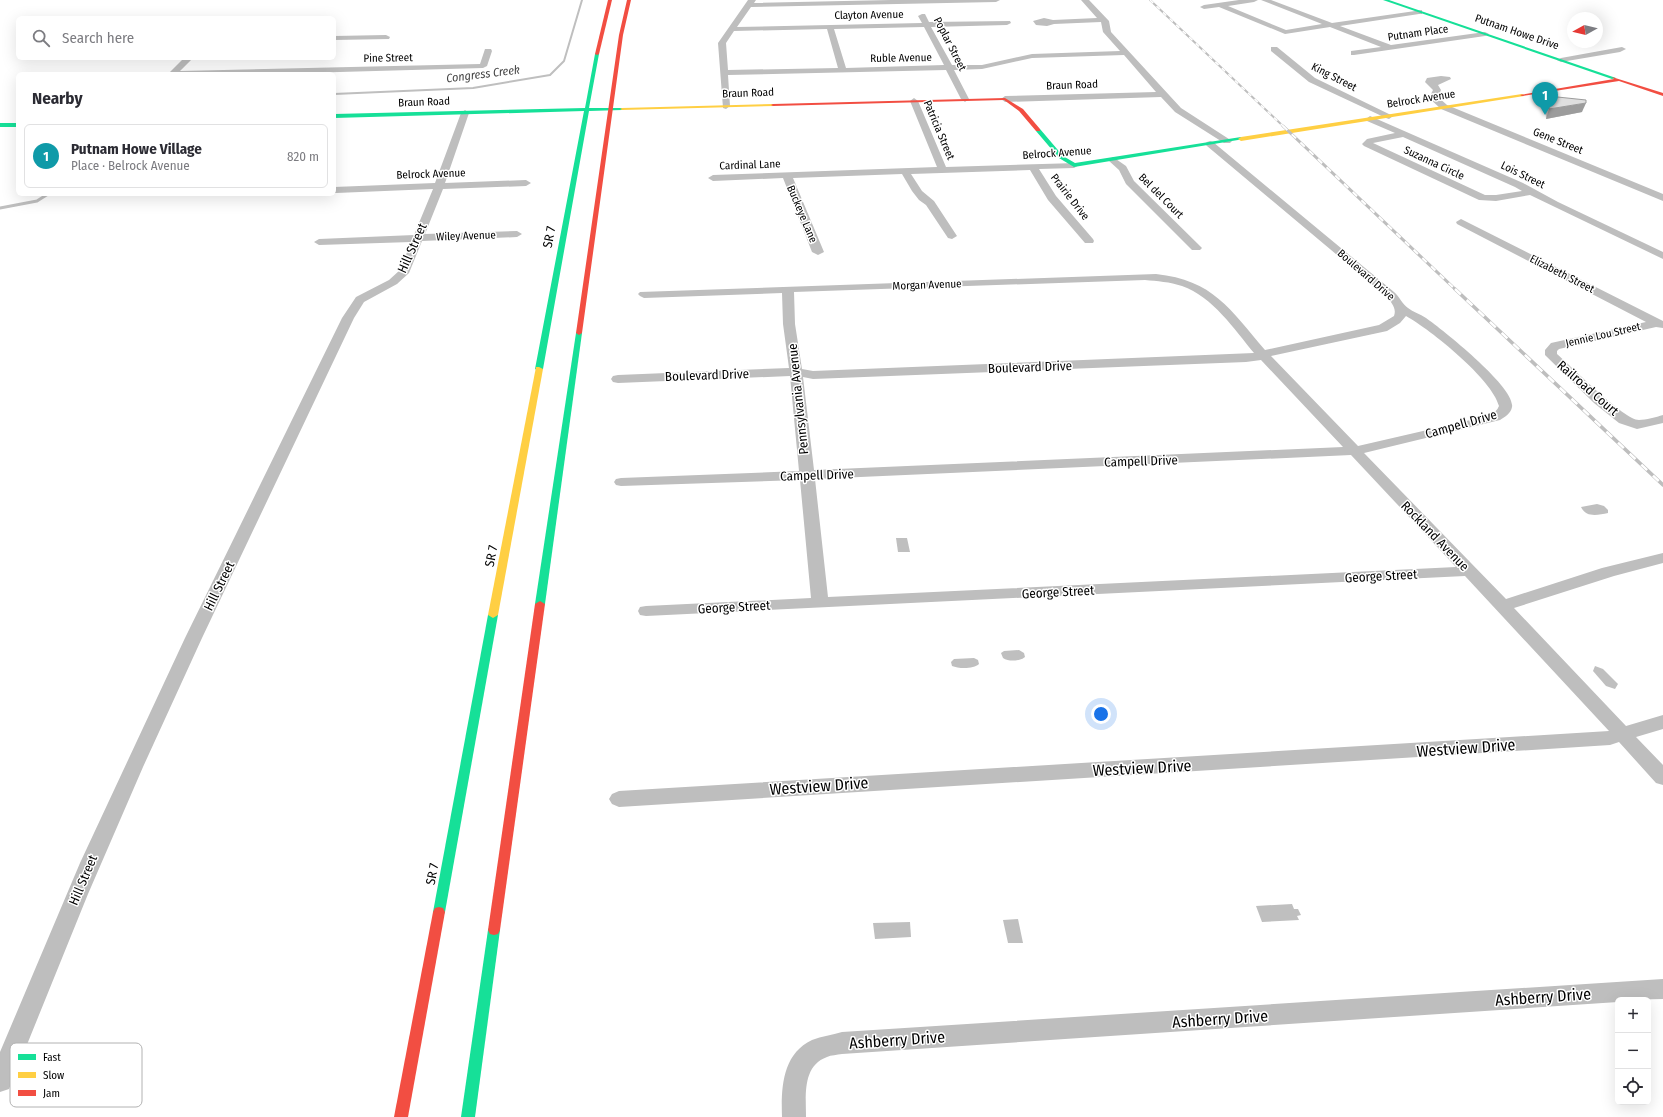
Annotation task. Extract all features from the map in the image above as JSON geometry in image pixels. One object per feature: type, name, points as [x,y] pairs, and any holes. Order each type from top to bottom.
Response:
[{"type":"main road","name":"SR 7","points":[[401,1117],[595,64],[610,0]]},
{"type":"main road","points":[[468,1117],[621,35],[629,0]]},
{"type":"main road","name":"Putnam Howe Drive","points":[[1385,0],[1663,95]]},
{"type":"main road","points":[[595,64],[600,67],[598,84],[600,94],[597,114]]},
{"type":"main road","name":"Belrock Avenue","points":[[1074,165],[1619,80]]},
{"type":"main road","points":[[1005,99],[1020,110],[1061,157],[1074,165]]},
{"type":"main road","name":"Braun Road","points":[[336,116],[587,109],[597,114],[611,109],[1005,99]]},
{"type":"main road","points":[[0,125],[16,124]]},
{"type":"main road","points":[[597,130],[599,137],[595,160],[604,163]]},
{"type":"street","points":[[726,106],[722,43],[750,3],[996,0]]},
{"type":"street","points":[[1084,0],[1106,23],[1107,32],[1178,110],[1227,141]]},
{"type":"street","points":[[1204,7],[1254,0]]},
{"type":"street","points":[[1265,0],[1391,48]]},
{"type":"street","name":"Poplar Street","points":[[915,1],[965,99]]},
{"type":"street","points":[[1220,5],[1286,32],[1419,12]]},
{"type":"street","points":[[1053,22],[1103,20]]},
{"type":"street","name":"Clayton Avenue","points":[[732,29],[1007,23]]},
{"type":"street","points":[[830,27],[844,70]]},
{"type":"street","name":"Putnam Place","points":[[1354,53],[1485,34]]},
{"type":"street","points":[[336,38],[386,37]]},
{"type":"street","name":"King Street","points":[[1274,49],[1312,80],[1389,116]]},
{"type":"street","points":[[1560,60],[1622,49]]},
{"type":"street","name":"Pine Street","points":[[293,72],[483,66],[488,52]]},
{"type":"street","name":"Ruble Avenue","points":[[724,73],[990,66],[1032,56],[1126,53]]},
{"type":"street","name":"Pine Street","points":[[174,72],[187,60]]},
{"type":"street","points":[[1433,84],[1438,90],[1433,98],[1444,107]]},
{"type":"street","name":"Braun Road","points":[[1005,99],[1162,94]]},
{"type":"street","name":"Patricia Street","points":[[914,101],[943,170]]},
{"type":"street","name":"Gene Street","points":[[1444,107],[1663,198]]},
{"type":"street","name":"Hill Street","points":[[15,1043],[55,945],[104,832],[187,653],[348,318],[360,300],[398,278],[405,271],[439,186],[465,113]]},
{"type":"street","name":"Lois Street","points":[[1370,119],[1532,192],[1663,256]]},
{"type":"street","name":"Suzanna Circle","points":[[1405,134],[1370,141],[1368,144],[1483,198],[1496,198],[1532,192]]},
{"type":"street","name":"Boulevard Drive","points":[[618,378],[796,372],[813,375],[1257,357],[1262,354],[1383,328],[1399,320],[1402,315],[1402,310],[1399,303],[1390,294],[1210,144]]},
{"type":"street","name":"Bel del Court","points":[[1113,160],[1123,168],[1130,182],[1196,248]]},
{"type":"street","name":"Belrock Avenue","points":[[787,175],[1074,165]]},
{"type":"street","name":"Prairie Drive","points":[[1033,167],[1052,198],[1088,241]]},
{"type":"street","points":[[905,171],[925,200],[930,202],[952,236]]},
{"type":"street","name":"Cardinal Lane","points":[[713,178],[787,175]]},
{"type":"street","name":"Buckeye Lane","points":[[787,175],[818,252]]},
{"type":"street","name":"Belrock Avenue","points":[[336,190],[526,183]]},
{"type":"street","name":"Elizabeth Street","points":[[1461,222],[1660,324]]},
{"type":"street","name":"Wiley Avenue","points":[[319,242],[517,234]]},
{"type":"street","name":"Morgan Avenue","points":[[644,294],[1145,277],[1173,280],[1187,284],[1207,295]]},
{"type":"street","name":"Pennsylvania Avenue","points":[[788,289],[787,302],[796,372],[820,603]]},
{"type":"street","name":"Rockland Avenue","points":[[1207,295],[1225,312],[1262,354],[1469,571],[1663,778]]},
{"type":"street","name":"Campell Drive","points":[[621,482],[1354,451],[1498,416],[1506,406],[1506,400],[1495,384],[1466,357],[1413,315],[1402,310]]},
{"type":"street","name":"Jennie Lou Street","points":[[1550,350],[1555,346],[1660,324]]},
{"type":"street","name":"Railroad Court","points":[[1550,350],[1551,355],[1555,359],[1612,411],[1630,423],[1641,424],[1663,419]]},
{"type":"street","points":[[1502,606],[1608,572],[1663,558]]},
{"type":"street","name":"George Street","points":[[646,611],[1469,571]]},
{"type":"street","name":"Westview Drive","points":[[619,799],[911,780],[1482,748],[1610,738],[1663,722]]},
{"type":"street","name":"Ashberry Drive","points":[[794,1117],[794,1080],[798,1067],[809,1055],[819,1048],[842,1043],[1663,989]]},
{"type":"street","name":"Hill Street","points":[[0,1081],[10,1056]]},
{"type":"shaded area","points":[[1597,504],[1604,506],[1608,510],[1608,513],[1593,515],[1586,513],[1581,507]]},
{"type":"shaded area","points":[[896,538],[907,538],[910,552],[898,552]]},
{"type":"shaded area","points":[[1019,650],[1024,653],[1025,657],[1017,660],[1005,659],[1001,653],[1004,651]]},
{"type":"shaded area","points":[[974,658],[978,660],[979,664],[977,666],[962,668],[952,666],[951,662],[954,659]]},
{"type":"shaded area","points":[[1595,666],[1603,669],[1618,684],[1615,689],[1606,686],[1593,671]]},
{"type":"shaded area","points":[[1292,904],[1294,909],[1298,909],[1301,915],[1297,916],[1299,920],[1262,922],[1256,906]]},
{"type":"shaded area","points":[[1018,919],[1023,943],[1008,943],[1003,920]]},
{"type":"shaded area","points":[[910,922],[911,937],[875,939],[873,923]]},
{"type":"building","points":[[1548,96],[1586,100],[1586,103],[1549,109]]},
{"type":"waterway","name":"Congress Creek","points":[[336,94],[473,88],[550,75],[564,61],[582,0]]},
{"type":"waterway","name":"Congress Creek","points":[[0,208],[37,201],[45,196]]},
{"type":"railway","points":[[1150,0],[1284,127]]},
{"type":"railway","points":[[1283,126],[1456,290]]},
{"type":"railway","points":[[1455,289],[1663,485]]},
{"type":"traffic: fast","points":[[1385,0],[1614,78]]},
{"type":"traffic: fast","points":[[539,369],[597,54]]},
{"type":"traffic: fast","points":[[336,116],[622,109]]},
{"type":"traffic: fast","points":[[0,125],[16,125]]},
{"type":"traffic: fast","points":[[1038,130],[1061,157],[1074,165],[1241,139]]},
{"type":"traffic: fast","points":[[540,604],[579,333]]},
{"type":"traffic: fast","points":[[439,912],[493,615]]},
{"type":"traffic: fast","points":[[468,1117],[494,930]]},
{"type":"traffic: slow","points":[[1241,139],[1522,95]]},
{"type":"traffic: slow","points":[[622,109],[773,105]]},
{"type":"traffic: slow","points":[[493,615],[539,369]]},
{"type":"traffic: jam","points":[[597,54],[610,0]]},
{"type":"traffic: jam","points":[[579,333],[621,35],[629,0]]},
{"type":"traffic: jam","points":[[1614,78],[1663,95]]},
{"type":"traffic: jam","points":[[1522,95],[1619,80]]},
{"type":"traffic: jam","points":[[773,105],[1005,99],[1021,110],[1038,130]]},
{"type":"traffic: jam","points":[[494,930],[540,604]]},
{"type":"traffic: jam","points":[[401,1117],[439,912]]},
{"type":"place","name":"Putnam Howe Village","points":[[1545,115]]}]
